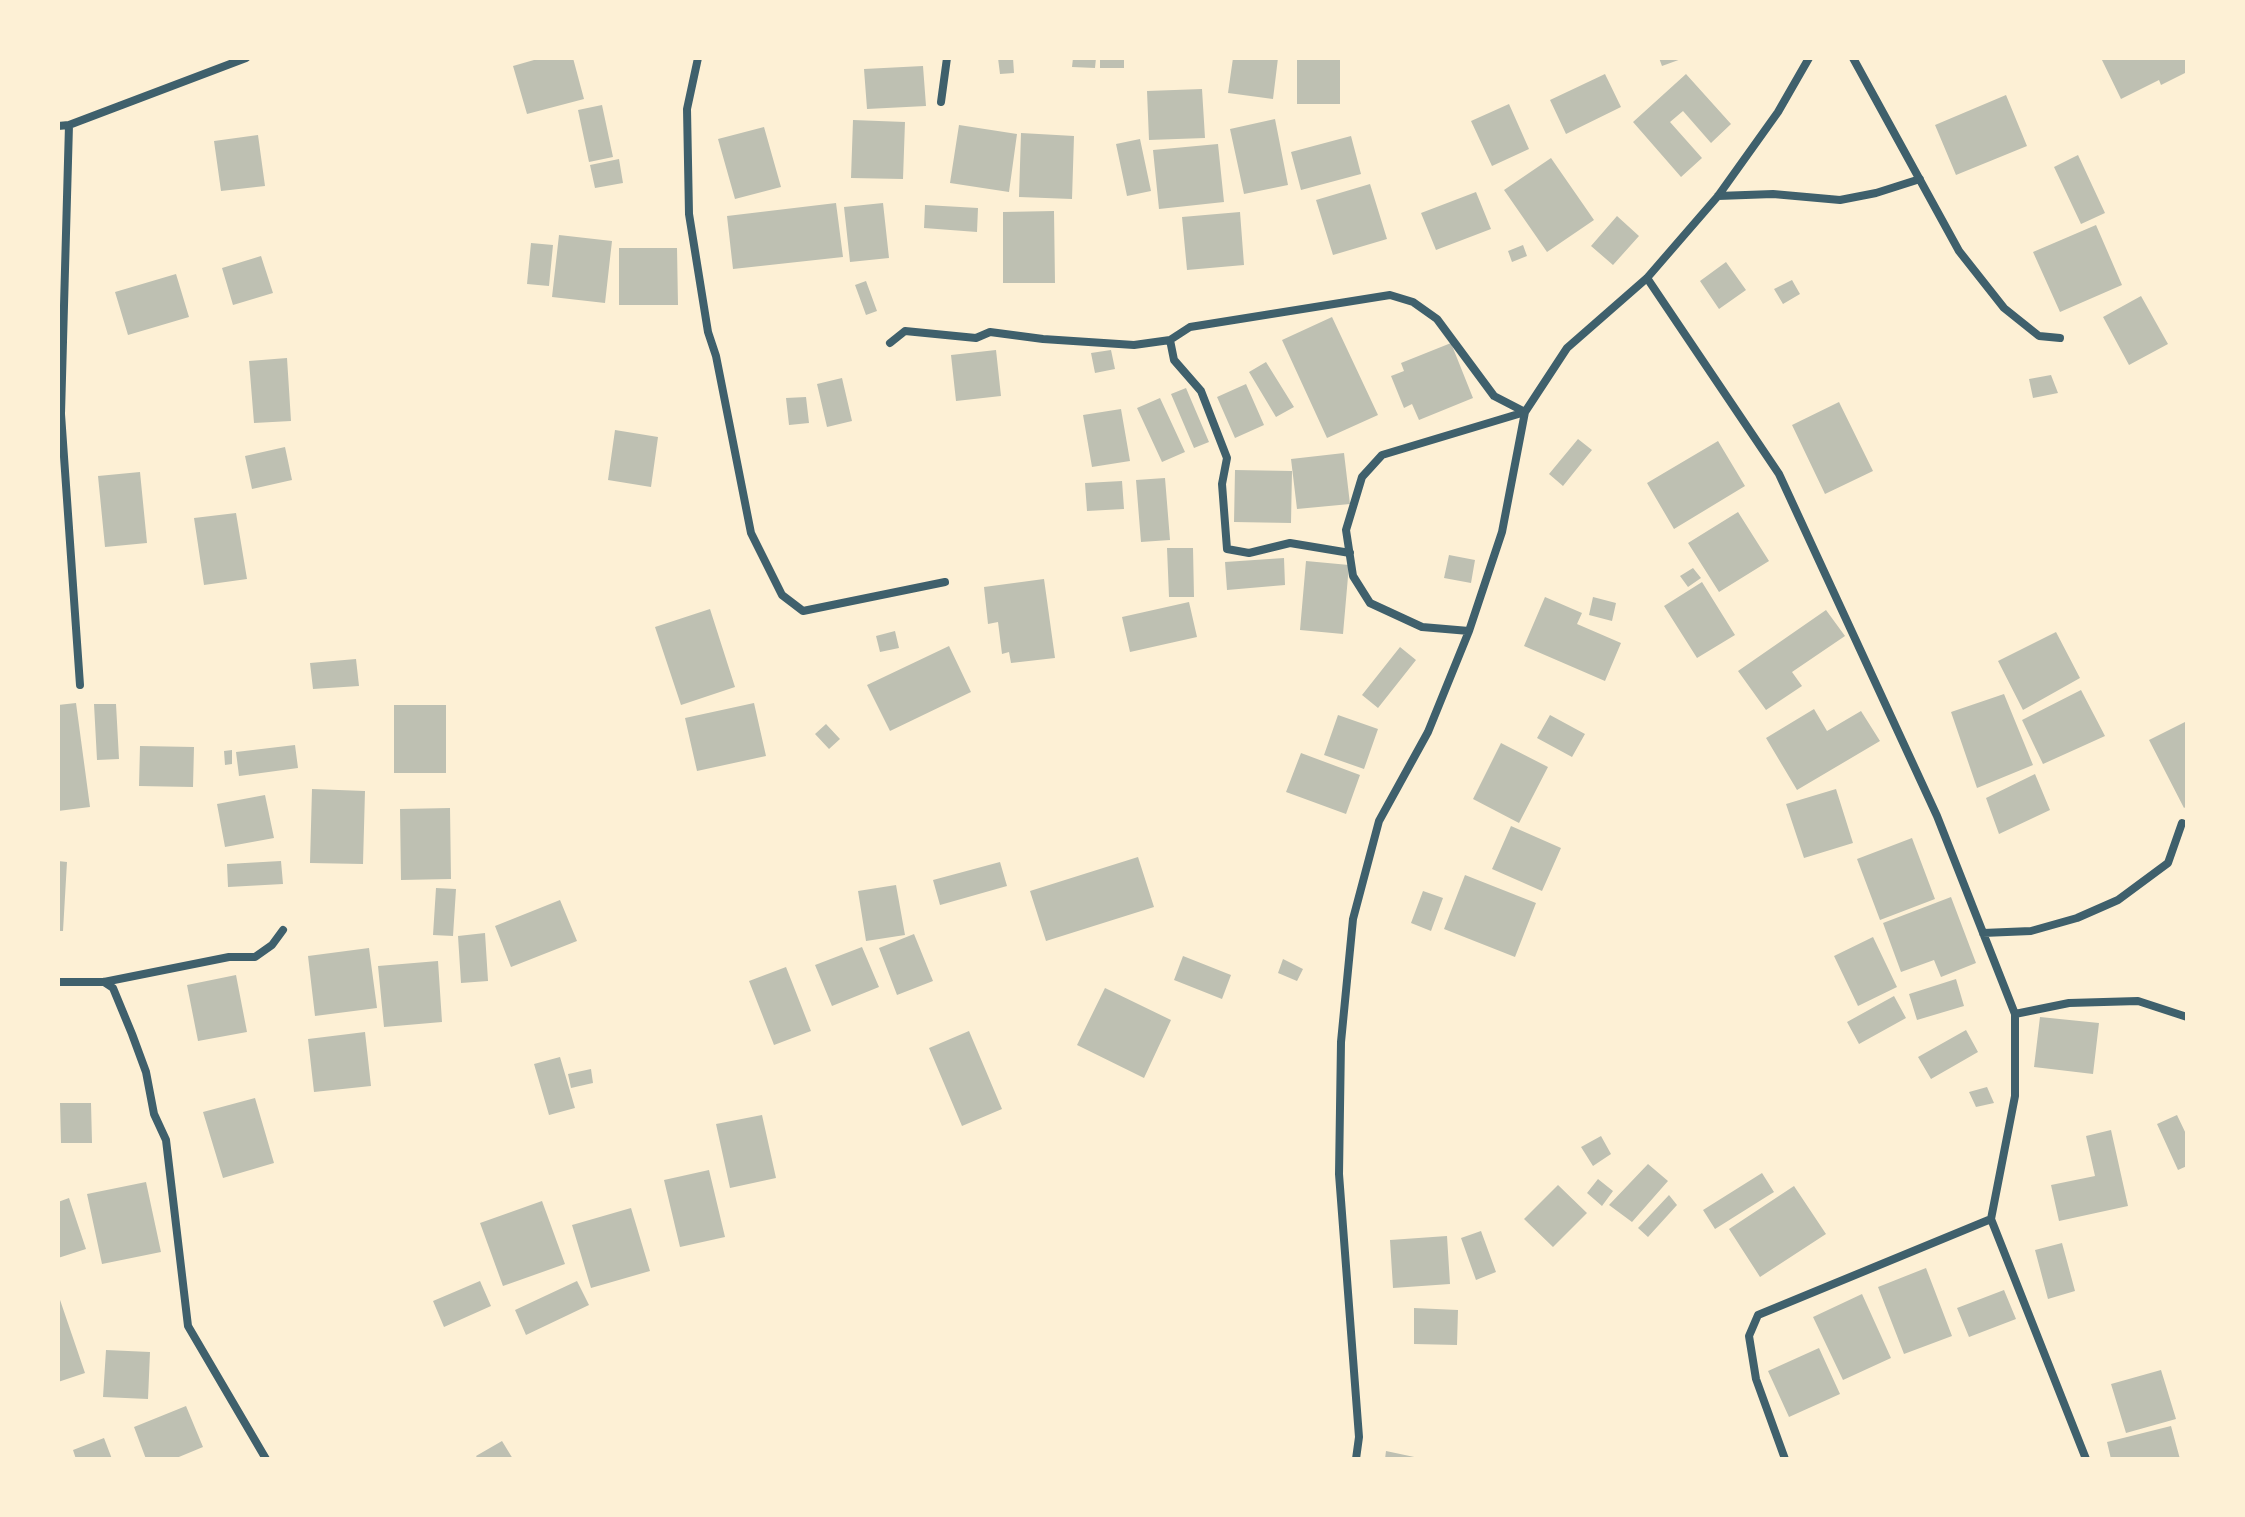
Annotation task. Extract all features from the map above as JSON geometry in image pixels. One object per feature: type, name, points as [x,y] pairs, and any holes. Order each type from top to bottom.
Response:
[{"type":"street","points":[[58,126],[69,125],[246,58]]},
{"type":"street","points":[[698,58],[687,109],[689,214],[708,332],[716,356],[751,533],[782,595],[803,611],[945,582]]},
{"type":"street","points":[[941,102],[947,58]]},
{"type":"street","points":[[1356,1459],[1359,1437],[1339,1174],[1341,1042],[1353,919],[1379,821],[1428,732],[1469,631],[1502,532],[1525,412],[1567,348],[1647,278],[1718,196],[1778,112],[1809,58]]},
{"type":"street","points":[[1853,58],[1959,251],[2004,308],[2039,336],[2060,338]]},
{"type":"street","points":[[69,125],[61,414],[80,685]]},
{"type":"street","points":[[1718,196],[1773,194],[1840,200],[1920,179]]},
{"type":"street","points":[[1647,278],[1779,474],[1937,816],[2015,1014],[2015,1096],[1991,1219],[2086,1459]]},
{"type":"street","points":[[890,343],[905,331],[976,338],[990,332],[1134,345],[1170,340],[1190,327],[1390,295],[1413,302],[1437,319],[1494,396],[1525,412]]},
{"type":"street","points":[[1170,340],[1174,360],[1201,391],[1227,458],[1222,484],[1227,549],[1249,553],[1290,543],[1350,553]]},
{"type":"street","points":[[1469,631],[1422,627],[1370,603],[1353,576],[1346,530],[1362,477],[1382,455],[1525,412]]},
{"type":"street","points":[[1983,933],[2031,931],[2077,918],[2118,900],[2168,863],[2182,823]]},
{"type":"street","points":[[58,982],[104,982],[229,957],[255,957],[272,945],[283,930]]},
{"type":"street","points":[[104,982],[113,988],[132,1034],[146,1072],[154,1114],[166,1140],[188,1326],[266,1459]]},
{"type":"street","points":[[2015,1014],[2069,1003],[2138,1001],[2187,1017]]},
{"type":"street","points":[[1785,1459],[1756,1379],[1749,1336],[1758,1315],[1991,1219]]},
{"type":"building","points":[[541,58],[573,58],[584,99],[527,114],[513,66]]},
{"type":"building","points":[[998,58],[1013,58],[1014,73],[1000,74]]},
{"type":"building","points":[[1073,58],[1096,58],[1095,68],[1072,67]]},
{"type":"building","points":[[1100,58],[1124,58],[1124,68],[1100,68]]},
{"type":"building","points":[[1233,58],[1278,58],[1273,99],[1228,93]]},
{"type":"building","points":[[1297,58],[1340,58],[1340,104],[1297,104]]},
{"type":"building","points":[[1659,58],[1684,58],[1662,66]]},
{"type":"building","points":[[2101,58],[2187,58],[2187,72],[2161,85],[2159,80],[2121,99]]},
{"type":"building","points":[[923,66],[926,106],[867,109],[864,69]]},
{"type":"building","points":[[1605,74],[1621,107],[1566,134],[1550,100]]},
{"type":"building","points":[[1686,74],[1731,124],[1711,143],[1683,111],[1670,122],[1702,158],[1681,177],[1633,122]]},
{"type":"building","points":[[1202,89],[1205,138],[1149,140],[1147,91]]},
{"type":"building","points":[[2006,95],[2027,146],[1956,175],[1935,125]]},
{"type":"building","points":[[1509,104],[1529,149],[1492,166],[1471,121]]},
{"type":"building","points":[[602,105],[613,157],[589,162],[578,110]]},
{"type":"building","points":[[1275,119],[1288,185],[1244,194],[1230,129]]},
{"type":"building","points":[[853,120],[905,122],[903,179],[851,178]]},
{"type":"building","points":[[959,125],[1017,134],[1009,192],[950,183]]},
{"type":"building","points":[[764,127],[781,187],[735,199],[718,139]]},
{"type":"building","points":[[1021,133],[1074,136],[1072,199],[1019,197]]},
{"type":"building","points":[[258,135],[265,186],[221,191],[214,141]]},
{"type":"building","points":[[1351,136],[1361,174],[1301,190],[1291,152]]},
{"type":"building","points":[[1140,139],[1151,191],[1127,196],[1116,144]]},
{"type":"building","points":[[1218,144],[1224,202],[1159,209],[1153,150]]},
{"type":"building","points":[[2078,155],[2105,213],[2081,224],[2054,167]]},
{"type":"building","points":[[1551,158],[1594,220],[1547,252],[1504,190]]},
{"type":"building","points":[[619,159],[623,183],[595,188],[590,165]]},
{"type":"building","points":[[1370,184],[1387,239],[1333,255],[1316,200]]},
{"type":"building","points":[[1476,192],[1491,229],[1436,250],[1421,213]]},
{"type":"building","points":[[836,203],[843,257],[733,269],[727,216]]},
{"type":"building","points":[[883,203],[889,258],[850,262],[844,207]]},
{"type":"building","points":[[925,205],[978,208],[977,232],[924,228]]},
{"type":"building","points":[[1054,211],[1055,283],[1003,283],[1003,212]]},
{"type":"building","points":[[1240,212],[1244,265],[1187,270],[1182,217]]},
{"type":"building","points":[[1617,216],[1639,236],[1613,265],[1591,246]]},
{"type":"building","points":[[2096,225],[2122,285],[2060,312],[2033,252]]},
{"type":"building","points":[[559,235],[612,241],[605,303],[552,297]]},
{"type":"building","points":[[531,243],[553,245],[549,286],[527,284]]},
{"type":"building","points":[[1523,245],[1527,256],[1512,262],[1508,251]]},
{"type":"building","points":[[619,248],[677,248],[678,305],[619,305]]},
{"type":"building","points":[[261,256],[273,293],[233,305],[222,268]]},
{"type":"building","points":[[1726,262],[1746,290],[1719,309],[1700,281]]},
{"type":"building","points":[[176,274],[189,317],[128,335],[115,292]]},
{"type":"building","points":[[1792,280],[1800,294],[1783,304],[1774,289]]},
{"type":"building","points":[[866,281],[877,311],[866,315],[855,285]]},
{"type":"building","points":[[2141,296],[2168,344],[2129,365],[2103,317]]},
{"type":"building","points":[[1332,317],[1378,415],[1327,438],[1282,340]]},
{"type":"building","points":[[1451,343],[1473,398],[1419,420],[1412,404],[1404,408],[1391,376],[1404,371],[1401,363]]},
{"type":"building","points":[[996,350],[1001,396],[956,401],[951,355]]},
{"type":"building","points":[[1111,350],[1115,369],[1095,373],[1091,353]]},
{"type":"building","points":[[287,358],[291,421],[254,423],[249,361]]},
{"type":"building","points":[[1266,362],[1294,407],[1276,417],[1249,372]]},
{"type":"building","points":[[2051,375],[2058,393],[2033,398],[2029,379]]},
{"type":"building","points":[[842,378],[852,421],[827,427],[817,384]]},
{"type":"building","points":[[1246,384],[1264,425],[1235,438],[1217,397]]},
{"type":"building","points":[[1186,388],[1209,442],[1194,448],[1171,394]]},
{"type":"building","points":[[806,397],[809,423],[789,425],[786,398]]},
{"type":"building","points":[[1160,398],[1185,452],[1162,462],[1137,408]]},
{"type":"building","points":[[1839,402],[1873,471],[1825,494],[1792,425]]},
{"type":"building","points":[[1121,409],[1130,461],[1092,467],[1083,415]]},
{"type":"building","points":[[615,430],[658,437],[651,487],[608,480]]},
{"type":"building","points":[[1578,439],[1592,450],[1563,486],[1549,474]]},
{"type":"building","points":[[1718,441],[1745,486],[1674,529],[1647,483]]},
{"type":"building","points":[[285,447],[292,480],[252,489],[245,456]]},
{"type":"building","points":[[1344,453],[1350,504],[1297,509],[1291,459]]},
{"type":"building","points":[[1235,470],[1292,471],[1291,523],[1234,522]]},
{"type":"building","points":[[140,472],[147,543],[105,547],[98,476]]},
{"type":"building","points":[[1165,478],[1170,540],[1141,542],[1136,480]]},
{"type":"building","points":[[1122,481],[1124,509],[1087,511],[1085,483]]},
{"type":"building","points":[[1738,512],[1769,561],[1719,592],[1688,543]]},
{"type":"building","points":[[236,513],[247,579],[204,585],[194,518]]},
{"type":"building","points":[[1167,548],[1193,548],[1194,597],[1169,597]]},
{"type":"building","points":[[1449,555],[1475,560],[1471,583],[1444,578]]},
{"type":"building","points":[[1284,558],[1285,585],[1227,590],[1225,562]]},
{"type":"building","points":[[1306,561],[1349,565],[1343,634],[1300,630]]},
{"type":"building","points":[[1693,568],[1701,578],[1688,587],[1680,576]]},
{"type":"building","points":[[1044,579],[1055,658],[1011,663],[1009,652],[1002,654],[998,622],[988,624],[984,587]]},
{"type":"building","points":[[1702,582],[1735,635],[1697,658],[1664,606]]},
{"type":"building","points":[[1545,597],[1582,613],[1577,624],[1621,643],[1605,681],[1524,646]]},
{"type":"building","points":[[1593,597],[1616,603],[1612,621],[1589,615]]},
{"type":"building","points":[[1189,602],[1197,637],[1130,652],[1122,617]]},
{"type":"building","points":[[710,609],[735,687],[681,705],[655,627]]},
{"type":"building","points":[[1826,610],[1845,636],[1792,672],[1802,686],[1766,710],[1738,671]]},
{"type":"building","points":[[895,631],[899,648],[880,652],[876,636]]},
{"type":"building","points":[[2056,632],[2080,678],[2023,710],[1998,661]]},
{"type":"building","points":[[949,646],[971,692],[890,731],[867,685]]},
{"type":"building","points":[[1400,647],[1416,660],[1378,708],[1362,695]]},
{"type":"building","points":[[356,659],[359,686],[313,689],[310,663]]},
{"type":"building","points":[[2081,690],[2105,736],[2043,764],[2022,720]]},
{"type":"building","points":[[2004,694],[2033,765],[1977,788],[1951,712]]},
{"type":"building","points":[[76,703],[90,807],[58,811],[58,705]]},
{"type":"building","points":[[754,703],[766,756],[697,771],[685,718]]},
{"type":"building","points":[[94,704],[116,704],[119,759],[97,760]]},
{"type":"building","points":[[394,705],[446,705],[446,773],[394,773]]},
{"type":"building","points":[[1814,709],[1827,731],[1861,711],[1880,741],[1797,790],[1766,738]]},
{"type":"building","points":[[1338,715],[1378,729],[1364,769],[1324,755]]},
{"type":"building","points":[[1550,715],[1585,734],[1572,757],[1537,738]]},
{"type":"building","points":[[2187,721],[2187,806],[2184,808],[2149,740]]},
{"type":"building","points":[[826,724],[840,739],[829,749],[815,734]]},
{"type":"building","points":[[1501,743],[1548,767],[1519,823],[1473,799]]},
{"type":"building","points":[[295,745],[298,768],[239,776],[236,752]]},
{"type":"building","points":[[140,746],[194,747],[193,787],[139,786]]},
{"type":"building","points":[[232,750],[232,764],[225,765],[224,751]]},
{"type":"building","points":[[1301,753],[1360,775],[1346,814],[1286,792]]},
{"type":"building","points":[[2035,774],[2050,810],[1999,834],[1986,798]]},
{"type":"building","points":[[312,789],[365,791],[363,864],[310,863]]},
{"type":"building","points":[[1836,789],[1853,843],[1804,858],[1786,804]]},
{"type":"building","points":[[265,795],[274,838],[225,847],[217,804]]},
{"type":"building","points":[[450,808],[451,879],[401,880],[400,809]]},
{"type":"building","points":[[1511,826],[1561,848],[1542,891],[1492,869]]},
{"type":"building","points":[[1912,838],[1935,899],[1880,920],[1857,859]]},
{"type":"building","points":[[1138,857],[1154,907],[1046,941],[1030,891]]},
{"type":"building","points":[[58,861],[67,862],[63,931],[58,931]]},
{"type":"building","points":[[281,861],[283,884],[228,887],[227,864]]},
{"type":"building","points":[[1000,862],[1007,886],[940,905],[933,880]]},
{"type":"building","points":[[1465,875],[1536,903],[1515,957],[1444,929]]},
{"type":"building","points":[[896,885],[905,935],[866,941],[858,891]]},
{"type":"building","points":[[436,888],[456,889],[453,936],[433,935]]},
{"type":"building","points":[[1423,891],[1443,898],[1431,931],[1411,923]]},
{"type":"building","points":[[1951,897],[1976,963],[1941,977],[1934,960],[1901,972],[1883,923]]},
{"type":"building","points":[[560,900],[577,941],[511,967],[495,926]]},
{"type":"building","points":[[485,933],[488,981],[461,983],[458,936]]},
{"type":"building","points":[[914,934],[933,981],[897,995],[879,948]]},
{"type":"building","points":[[1873,937],[1897,987],[1858,1006],[1834,956]]},
{"type":"building","points":[[862,947],[879,987],[832,1006],[815,965]]},
{"type":"building","points":[[369,948],[377,1008],[315,1016],[308,956]]},
{"type":"building","points":[[1183,956],[1231,975],[1222,999],[1174,980]]},
{"type":"building","points":[[1283,959],[1303,969],[1297,981],[1278,973]]},
{"type":"building","points":[[438,961],[442,1022],[384,1027],[378,966]]},
{"type":"building","points":[[786,967],[811,1031],[774,1045],[749,981]]},
{"type":"building","points":[[236,975],[247,1032],[198,1041],[187,985]]},
{"type":"building","points":[[1956,979],[1964,1006],[1917,1020],[1909,994]]},
{"type":"building","points":[[1105,988],[1171,1020],[1144,1078],[1077,1045]]},
{"type":"building","points":[[1894,996],[1906,1018],[1859,1044],[1847,1022]]},
{"type":"building","points":[[2040,1017],[2099,1023],[2093,1074],[2034,1067]]},
{"type":"building","points":[[1966,1030],[1978,1052],[1931,1079],[1918,1057]]},
{"type":"building","points":[[969,1031],[1002,1109],[962,1126],[929,1048]]},
{"type":"building","points":[[365,1032],[371,1086],[314,1092],[308,1039]]},
{"type":"building","points":[[560,1057],[575,1108],[549,1115],[534,1064]]},
{"type":"building","points":[[591,1069],[593,1083],[571,1088],[568,1074]]},
{"type":"building","points":[[1987,1087],[1994,1103],[1976,1107],[1969,1092]]},
{"type":"building","points":[[255,1098],[274,1163],[223,1178],[203,1112]]},
{"type":"building","points":[[60,1103],[91,1103],[92,1143],[61,1143]]},
{"type":"building","points":[[762,1115],[776,1178],[730,1188],[716,1124]]},
{"type":"building","points":[[2177,1115],[2187,1136],[2187,1166],[2178,1170],[2157,1124]]},
{"type":"building","points":[[2111,1130],[2128,1206],[2059,1221],[2051,1185],[2095,1176],[2086,1136]]},
{"type":"building","points":[[1601,1136],[1611,1154],[1593,1166],[1581,1147]]},
{"type":"building","points":[[1648,1164],[1668,1181],[1632,1222],[1609,1205]]},
{"type":"building","points":[[709,1170],[725,1237],[680,1247],[664,1180]]},
{"type":"building","points":[[1762,1173],[1774,1192],[1715,1229],[1703,1210]]},
{"type":"building","points":[[1598,1179],[1613,1191],[1602,1206],[1587,1193]]},
{"type":"building","points":[[146,1182],[161,1252],[102,1264],[87,1194]]},
{"type":"building","points":[[1558,1185],[1587,1213],[1553,1247],[1524,1219]]},
{"type":"building","points":[[1794,1186],[1826,1234],[1760,1277],[1729,1229]]},
{"type":"building","points":[[1669,1195],[1677,1205],[1648,1237],[1638,1228]]},
{"type":"building","points":[[69,1198],[86,1249],[58,1258],[58,1202]]},
{"type":"building","points":[[542,1201],[565,1264],[503,1286],[480,1223]]},
{"type":"building","points":[[631,1208],[650,1271],[591,1288],[572,1225]]},
{"type":"building","points":[[1481,1231],[1496,1272],[1476,1280],[1461,1238]]},
{"type":"building","points":[[1447,1236],[1450,1284],[1393,1288],[1390,1240]]},
{"type":"building","points":[[2062,1243],[2075,1291],[2048,1299],[2035,1250]]},
{"type":"building","points":[[1926,1268],[1952,1336],[1904,1354],[1878,1287]]},
{"type":"building","points":[[480,1281],[491,1306],[444,1327],[433,1301]]},
{"type":"building","points":[[577,1281],[589,1305],[526,1335],[515,1310]]},
{"type":"building","points":[[2004,1290],[2016,1319],[1969,1337],[1957,1308]]},
{"type":"building","points":[[58,1294],[85,1373],[58,1382]]},
{"type":"building","points":[[1862,1294],[1891,1358],[1843,1380],[1813,1317]]},
{"type":"building","points":[[1414,1308],[1458,1310],[1457,1345],[1414,1344]]},
{"type":"building","points":[[1819,1348],[1840,1394],[1789,1417],[1768,1371]]},
{"type":"building","points":[[106,1350],[150,1352],[148,1399],[103,1397]]},
{"type":"building","points":[[2161,1370],[2176,1419],[2126,1433],[2111,1384]]},
{"type":"building","points":[[186,1406],[203,1447],[174,1459],[146,1459],[134,1427]]},
{"type":"building","points":[[2171,1426],[2180,1459],[2111,1459],[2107,1442]]},
{"type":"building","points":[[104,1438],[112,1459],[76,1459],[73,1450]]},
{"type":"building","points":[[502,1441],[513,1459],[478,1459],[476,1456]]},
{"type":"building","points":[[1386,1451],[1419,1458],[1385,1459]]}]
